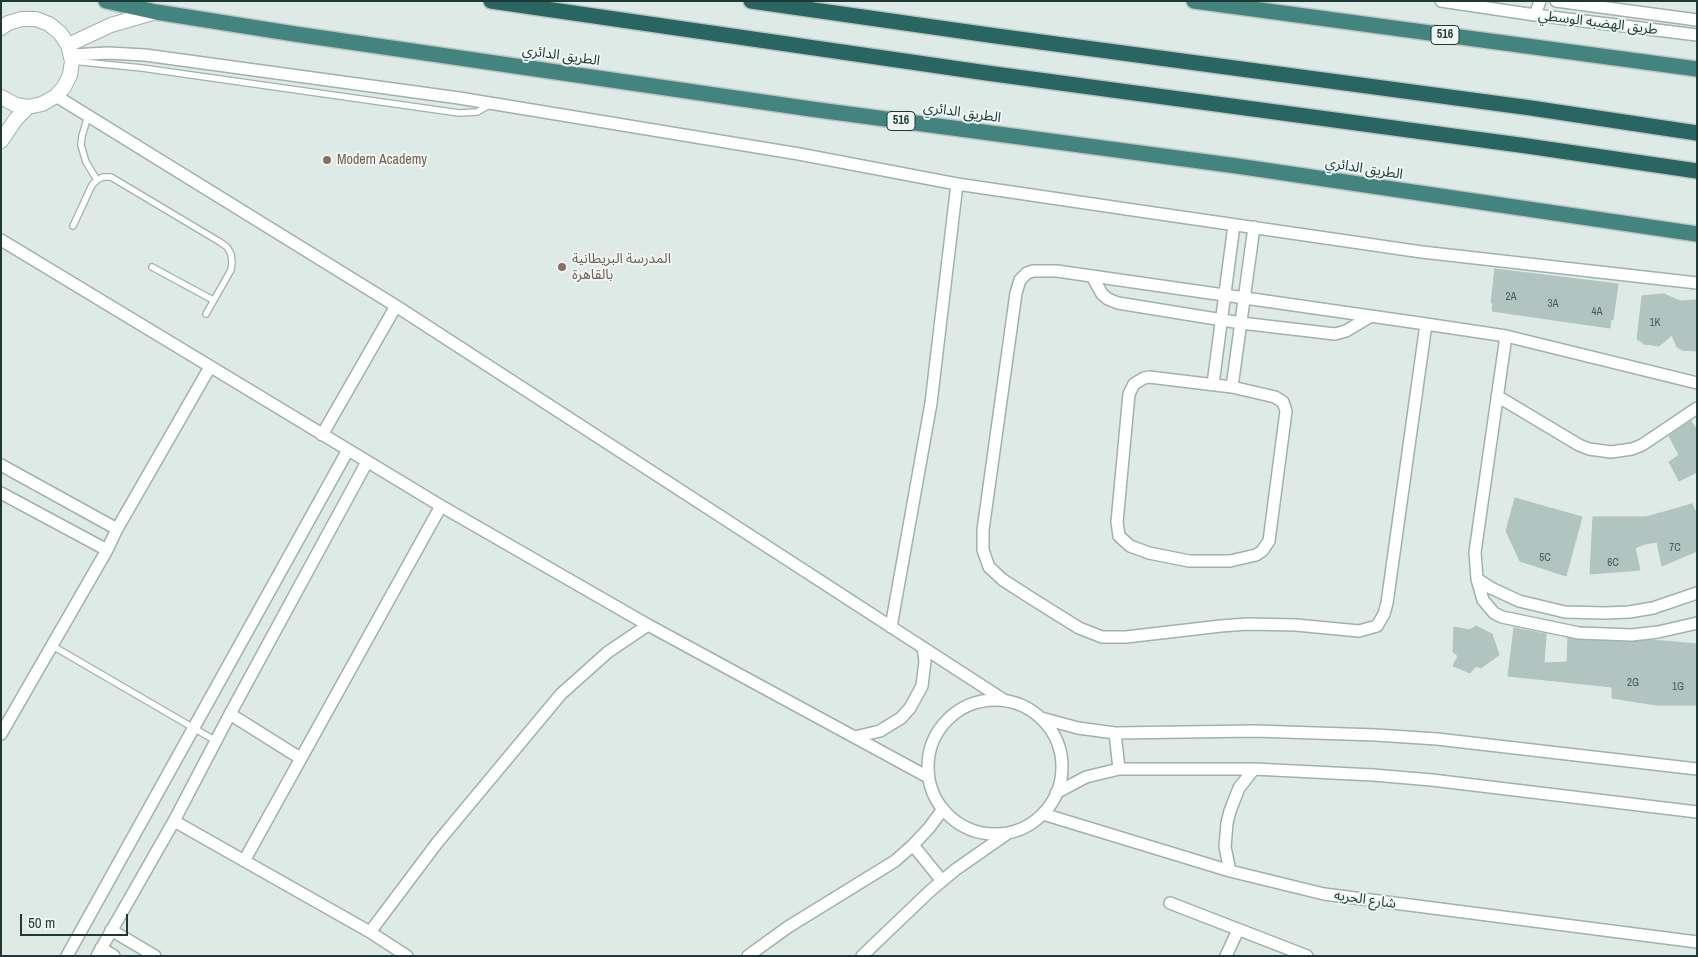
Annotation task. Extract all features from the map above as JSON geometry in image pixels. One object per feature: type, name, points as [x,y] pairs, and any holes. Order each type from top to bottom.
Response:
[{"type":"highway","name":"الطريق الدائري","points":[[106,1],[156,12],[304,36],[792,106],[1237,166],[1697,234]]},
{"type":"highway","points":[[490,1],[987,73],[1697,171]]},
{"type":"highway","points":[[751,1],[1531,108],[1697,133]]},
{"type":"highway","name":"516","points":[[1194,1],[1697,69]]},
{"type":"street","name":"طريق الهضبه الوسطي","points":[[1440,1],[1697,35]]},
{"type":"street","points":[[1535,15],[1540,1]]},
{"type":"street","name":"طريق الهضبه الوسطي","points":[[1556,1],[1696,18]]},
{"type":"street","points":[[71,53],[112,25],[156,12]]},
{"type":"street","points":[[1,28],[8,23],[22,19],[36,19],[49,24],[60,33],[71,53],[70,75],[64,87],[56,96],[42,104],[28,107],[16,105],[1,97]]},
{"type":"street","points":[[71,53],[127,53],[375,86],[492,103],[799,154],[957,184],[1422,252],[1697,283]]},
{"type":"street","points":[[56,96],[396,306],[1004,700],[1018,704],[1041,718],[1054,734],[1061,754],[1062,774],[1056,793],[1042,814],[1028,825],[1010,832],[982,850],[942,881],[862,956]]},
{"type":"street","points":[[1,141],[16,119],[28,107]]},
{"type":"street","points":[[891,627],[931,403],[957,184]]},
{"type":"street","points":[[1213,384],[1234,225]]},
{"type":"street","points":[[1232,387],[1254,227]]},
{"type":"street","points":[[1,240],[322,436],[441,506],[648,625],[928,777]]},
{"type":"street","points":[[1426,324],[1387,603],[1378,626],[1359,631],[1296,625],[1247,624],[1126,637],[1102,636],[1079,628],[1003,580],[989,567],[985,559],[982,543],[1016,293],[1020,280],[1027,274],[1040,270],[1092,276],[1244,299],[1371,316],[1426,324],[1506,336],[1697,383]]},
{"type":"street","points":[[1092,276],[1102,294],[1118,303],[1241,323],[1335,334],[1350,329],[1371,316]]},
{"type":"street","points":[[322,436],[396,306]]},
{"type":"street","points":[[1506,336],[1475,552],[1477,579],[1483,600],[1494,613],[1502,617],[1579,633],[1632,635],[1658,632],[1697,623]]},
{"type":"street","points":[[1,734],[210,367]]},
{"type":"street","points":[[1149,377],[1213,384],[1276,397],[1285,406],[1286,411],[1269,541],[1262,552],[1250,558],[1210,562],[1169,558],[1130,546],[1119,536],[1117,522],[1131,389],[1138,380],[1149,377]]},
{"type":"street","points":[[1497,396],[1579,445],[1594,450],[1611,452],[1627,450],[1642,445],[1697,408]]},
{"type":"street","points":[[67,956],[348,450]]},
{"type":"street","points":[[114,956],[99,952],[174,821],[367,462]]},
{"type":"street","points":[[1,465],[117,529]]},
{"type":"street","points":[[1,493],[107,550]]},
{"type":"street","points":[[244,861],[441,506]]},
{"type":"street","points":[[1477,579],[1519,601],[1550,609],[1581,612],[1605,613],[1637,610],[1668,603],[1697,593]]},
{"type":"street","points":[[1579,633],[1581,612]]},
{"type":"street","points":[[370,932],[437,843],[561,694],[608,652],[648,625]]},
{"type":"street","points":[[854,737],[880,731],[901,718],[910,708],[922,686],[925,660],[923,648]]},
{"type":"street","points":[[1004,700],[983,701],[964,708],[947,720],[935,736],[928,756],[928,777],[934,794],[943,809],[957,822],[974,830],[992,834],[1010,832]]},
{"type":"street","points":[[230,714],[300,758]]},
{"type":"street","points":[[1041,718],[1078,728],[1115,732],[1255,731],[1437,739],[1697,769]]},
{"type":"street","points":[[1115,732],[1119,769]]},
{"type":"street","points":[[1056,793],[1086,777],[1119,769],[1254,769],[1432,780],[1697,812]]},
{"type":"street","points":[[1230,871],[1225,847],[1227,823],[1239,788],[1254,769]]},
{"type":"street","points":[[748,956],[824,904],[875,874],[913,845],[943,809]]},
{"type":"street","name":"شارع الحريه","points":[[1042,814],[1230,871],[1293,887],[1355,899],[1697,942]]},
{"type":"street","points":[[174,821],[370,932],[407,956]]},
{"type":"street","points":[[913,845],[942,881]]},
{"type":"street","points":[[1170,903],[1307,956]]},
{"type":"street","points":[[112,930],[155,956]]},
{"type":"street","points":[[1226,956],[1238,930]]},
{"type":"lane","points":[[71,53],[142,68],[470,113],[477,112],[492,103]]},
{"type":"lane","points":[[299,91],[301,76]]},
{"type":"lane","points":[[373,101],[375,86]]},
{"type":"lane","points":[[88,116],[81,145],[86,162],[97,180]]},
{"type":"lane","points":[[73,226],[92,185],[103,177],[111,177],[226,247],[231,254],[231,270],[206,314]]},
{"type":"lane","points":[[152,266],[214,300]]},
{"type":"lane","points":[[52,645],[216,741]]},
{"type":"building","points":[[1495,269],[1618,284],[1613,320],[1611,319],[1610,328],[1492,311],[1493,303],[1491,303]]},
{"type":"building","points":[[1664,294],[1680,301],[1697,300],[1697,351],[1682,350],[1677,347],[1672,335],[1659,346],[1644,344],[1637,339],[1642,296]]},
{"type":"building","points":[[1691,421],[1697,430],[1697,472],[1679,481],[1669,462],[1679,455],[1669,436]]},
{"type":"building","points":[[1515,498],[1582,517],[1566,576],[1520,561],[1506,531]]},
{"type":"building","points":[[1692,504],[1697,514],[1697,551],[1662,566],[1657,542],[1645,544],[1635,548],[1640,570],[1590,574],[1593,517],[1646,517]]},
{"type":"building","points":[[1476,626],[1492,634],[1499,655],[1481,668],[1476,666],[1470,673],[1453,666],[1458,656],[1453,652],[1454,627],[1470,630]]},
{"type":"building","points":[[1514,628],[1546,634],[1544,663],[1567,662],[1568,638],[1632,642],[1652,640],[1697,644],[1697,705],[1656,705],[1612,698],[1612,687],[1508,676]]},
{"type":"place","name":"Modern Academy","points":[[327,160]]},
{"type":"place","name":"المدرسة البريطانية بالقاهرة","points":[[562,267]]}]
